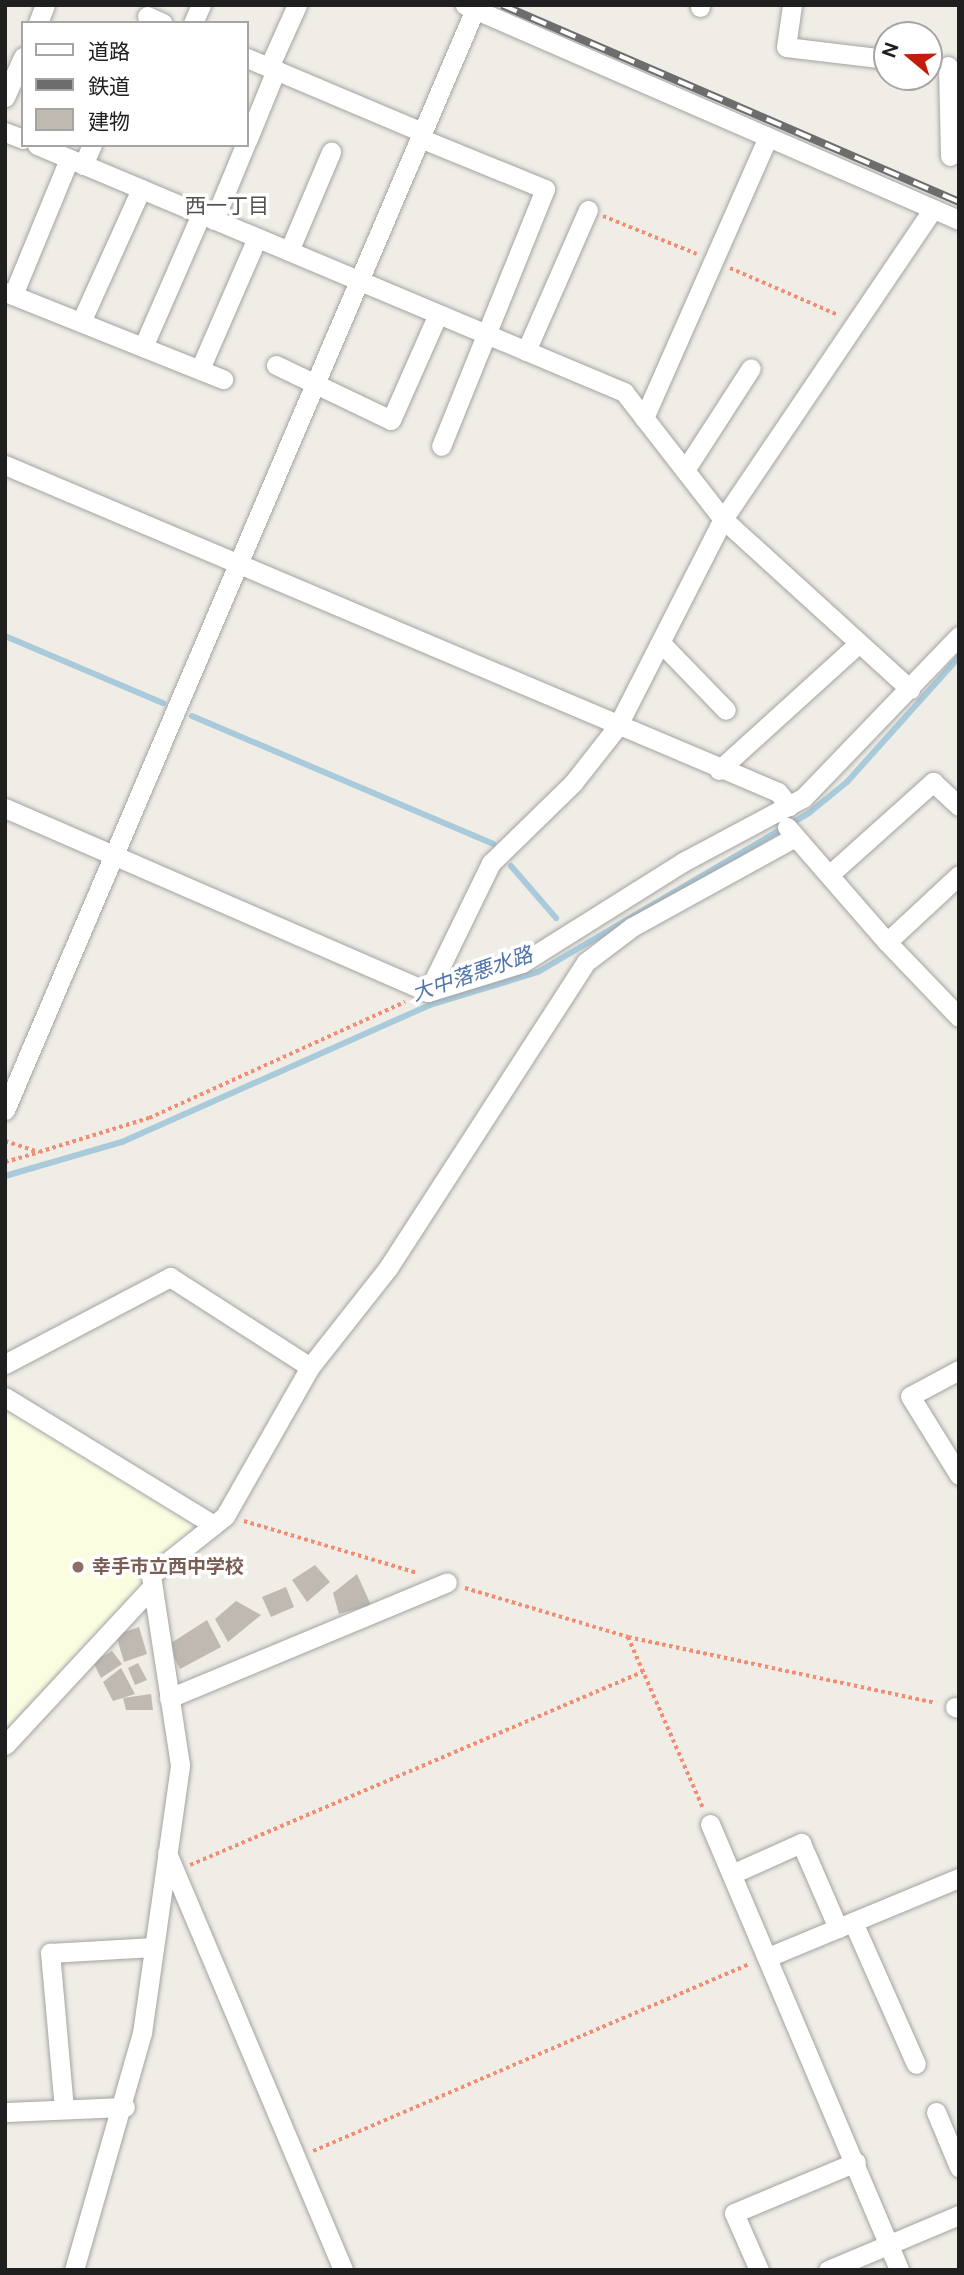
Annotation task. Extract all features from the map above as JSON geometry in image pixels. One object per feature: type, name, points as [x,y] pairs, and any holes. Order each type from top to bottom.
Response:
[{"type":"street","points":[[39,21],[46,5]]},
{"type":"street","points":[[194,21],[201,5]]},
{"type":"street","points":[[248,138],[296,5]]},
{"type":"street","points":[[792,5],[786,47],[873,57]]},
{"type":"street","points":[[5,1110],[421,135],[470,7],[959,220]]},
{"type":"street","points":[[248,58],[545,189],[441,446]]},
{"type":"street","points":[[5,97],[21,61]]},
{"type":"street","points":[[945,65],[950,156]]},
{"type":"street","points":[[643,418],[768,138]]},
{"type":"street","points":[[42,147],[624,392],[723,519],[910,689]]},
{"type":"street","points":[[90,147],[76,162],[9,293],[223,379]]},
{"type":"street","points":[[143,347],[244,147]]},
{"type":"street","points":[[289,251],[331,152]]},
{"type":"street","points":[[81,322],[141,189]]},
{"type":"street","points":[[428,992],[491,863],[573,783],[617,727],[723,519],[933,209]]},
{"type":"street","points":[[526,351],[588,210]]},
{"type":"street","points":[[200,369],[257,238]]},
{"type":"street","points":[[276,365],[391,421],[438,314]]},
{"type":"street","points":[[685,470],[751,368]]},
{"type":"street","points":[[5,465],[617,727],[778,792],[782,813],[795,836],[887,942],[959,1017]]},
{"type":"street","points":[[5,808],[428,992],[522,963],[683,862],[782,813],[854,752],[959,636]]},
{"type":"street","points":[[661,643],[726,710]]},
{"type":"street","points":[[719,770],[859,643]]},
{"type":"street","points":[[829,875],[933,782],[959,806]]},
{"type":"street","points":[[74,2270],[125,2107],[153,1947],[180,1765],[151,1575],[214,1525],[258,1462],[310,1367],[388,1268],[586,961],[632,927],[795,836]]},
{"type":"street","points":[[887,942],[959,875]]},
{"type":"street","points":[[5,1364],[170,1278],[310,1367]]},
{"type":"street","points":[[959,1370],[910,1396],[959,1475]]},
{"type":"street","points":[[5,1398],[214,1525]]},
{"type":"street","points":[[169,1698],[447,1582]]},
{"type":"street","points":[[5,1745],[151,1588]]},
{"type":"street","points":[[710,1824],[856,2162],[899,2270]]},
{"type":"street","points":[[732,1874],[802,1843],[916,2064]]},
{"type":"street","points":[[167,1853],[299,2157],[343,2270]]},
{"type":"street","points":[[768,1957],[959,1878]]},
{"type":"street","points":[[64,2109],[50,1953],[153,1947]]},
{"type":"street","points":[[5,2112],[125,2107]]},
{"type":"street","points":[[936,2112],[959,2167]]},
{"type":"street","points":[[759,2270],[734,2213],[856,2162]]},
{"type":"street","points":[[828,2270],[891,2246],[959,2215]]},
{"type":"path","points":[[5,1162],[149,1118],[428,992]]},
{"type":"path","points":[[5,1140],[39,1152]]},
{"type":"path","points":[[710,1824],[628,1637],[957,1708]]},
{"type":"path","points":[[175,1872],[643,1672]]},
{"type":"path","points":[[299,2157],[768,1957]]},
{"type":"shaded area","name":"幸手市立西中学校","points":[[5,1405],[200,1522],[5,1730]]},
{"type":"building","points":[[315,1565],[330,1582],[307,1602],[292,1580]]},
{"type":"building","points":[[357,1574],[371,1605],[339,1614],[333,1593]]},
{"type":"building","points":[[286,1587],[294,1607],[271,1617],[262,1597]]},
{"type":"building","points":[[236,1601],[261,1615],[228,1642],[215,1619]]},
{"type":"building","points":[[207,1620],[221,1647],[180,1669],[168,1645]]},
{"type":"building","points":[[139,1627],[147,1654],[124,1662],[116,1635]]},
{"type":"building","points":[[112,1651],[122,1664],[101,1678],[93,1662]]},
{"type":"building","points":[[138,1663],[147,1680],[135,1685],[128,1668]]},
{"type":"building","points":[[121,1668],[135,1694],[113,1701],[103,1682]]},
{"type":"building","points":[[151,1694],[153,1710],[126,1710],[123,1698]]},
{"type":"waterway","points":[[5,636],[163,703]]},
{"type":"waterway","name":"大中落悪水路","points":[[5,1176],[122,1142],[430,1005],[538,972],[809,813],[847,782],[959,657]]},
{"type":"waterway","points":[[192,716],[493,844]]},
{"type":"waterway","points":[[511,866],[556,918]]},
{"type":"railway","points":[[502,5],[959,202]]},
{"type":"place","name":"幸手市立西中学校","points":[[78,1567]]},
{"type":"district","name":"西一丁目","points":[[227,206]]}]
